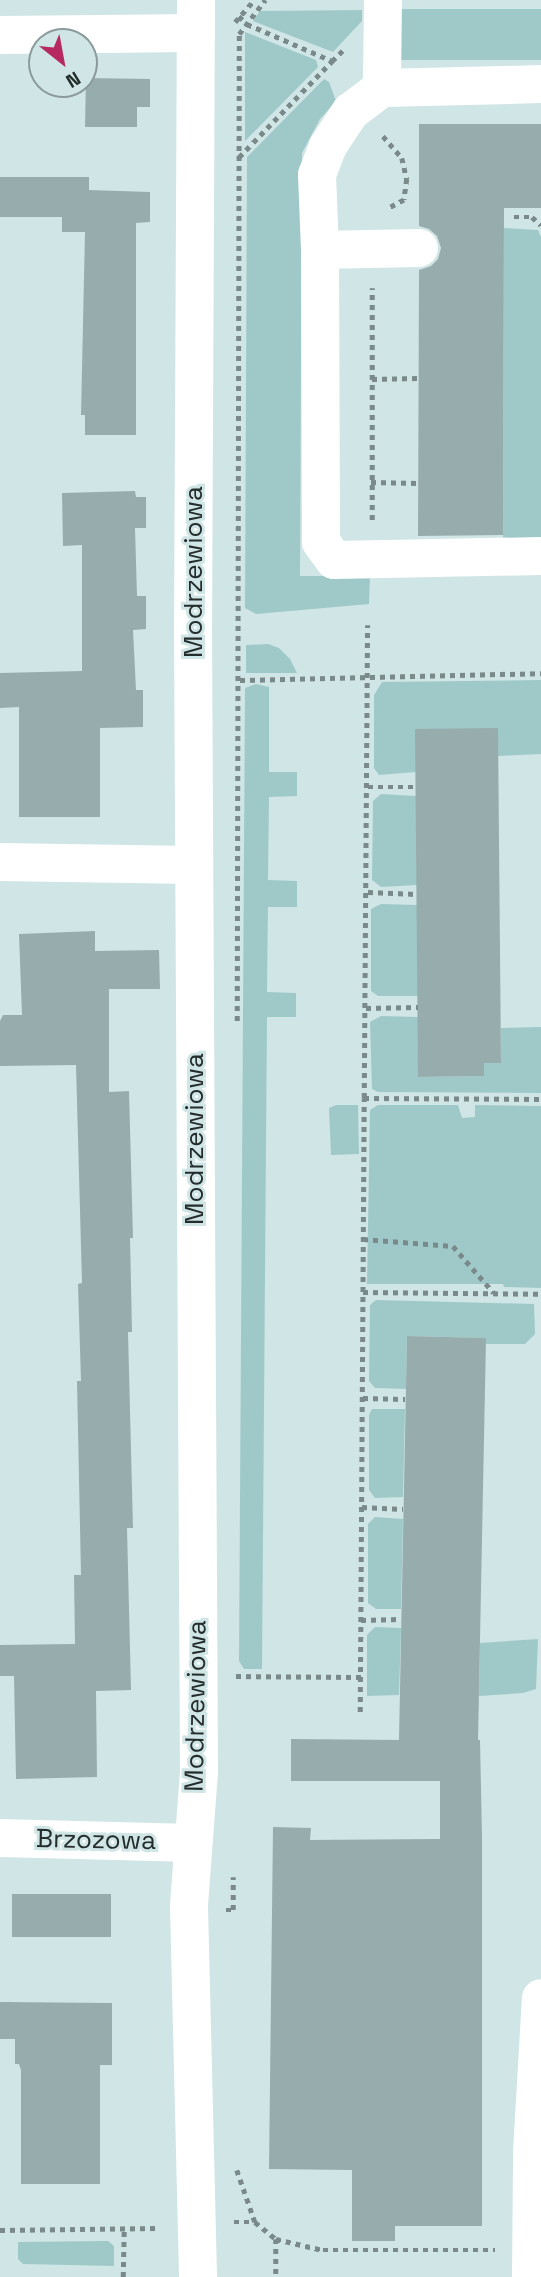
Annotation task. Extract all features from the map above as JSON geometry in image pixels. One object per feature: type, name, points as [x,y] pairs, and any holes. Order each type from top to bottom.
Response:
[{"type":"street","points":[[0,35],[196,13]]},
{"type":"street","name":"Modrzewiowa","points":[[196,13],[194,865],[199,1772],[191,1843],[189,1906],[198,2277]]},
{"type":"street","points":[[382,88],[383,14]]},
{"type":"street","points":[[541,83],[382,88],[351,111],[328,145],[317,175],[320,250],[321,542],[334,560],[541,556]]},
{"type":"street","points":[[320,250],[419,248]]},
{"type":"street","points":[[0,862],[194,865]]},
{"type":"street","name":"Brzozowa","points":[[0,1838],[191,1843]]},
{"type":"street","points":[[531,2264],[541,1998]]},
{"type":"path","points":[[240,628],[239,34],[265,0]]},
{"type":"path","points":[[196,13],[226,3],[247,24],[332,61]]},
{"type":"path","points":[[239,157],[364,28],[383,14]]},
{"type":"path","points":[[377,129],[402,158],[407,179],[404,200],[385,210]]},
{"type":"path","points":[[514,217],[532,218],[541,224]]},
{"type":"path","points":[[372,277],[372,559]]},
{"type":"path","points":[[372,379],[418,378]]},
{"type":"path","points":[[372,482],[418,483]]},
{"type":"path","points":[[360,1712],[368,625]]},
{"type":"path","points":[[240,680],[541,673]]},
{"type":"path","points":[[368,787],[416,787]]},
{"type":"path","points":[[368,892],[417,894]]},
{"type":"path","points":[[366,1008],[418,1007]]},
{"type":"path","points":[[364,1098],[541,1099]]},
{"type":"path","points":[[363,1239],[453,1246],[495,1294]]},
{"type":"path","points":[[363,1293],[541,1294]]},
{"type":"path","points":[[363,1398],[405,1399]]},
{"type":"path","points":[[362,1507],[403,1509]]},
{"type":"path","points":[[361,1620],[401,1619]]},
{"type":"path","points":[[289,1677],[361,1677]]},
{"type":"path","points":[[0,2230],[157,2228],[197,2221],[255,2222],[276,2239],[323,2250],[531,2264]]},
{"type":"path","points":[[123,2277],[124,2229]]},
{"type":"path","points":[[276,2239],[276,2277]]},
{"type":"shaded area","points":[[401,9],[541,9],[541,60],[401,60]]},
{"type":"shaded area","points":[[362,10],[362,21],[333,52],[253,21],[260,11]]},
{"type":"shaded area","points":[[245,32],[316,60],[318,67],[245,141]]},
{"type":"shaded area","points":[[324,79],[329,82],[336,101],[320,119],[302,153],[300,576],[370,576],[369,604],[256,614],[245,608],[247,157]]},
{"type":"shaded area","points":[[504,228],[538,230],[541,237],[541,540],[503,545]]},
{"type":"shaded area","points":[[268,644],[279,648],[290,659],[297,673],[246,673],[246,645]]},
{"type":"shaded area","points":[[541,680],[541,754],[498,756],[498,728],[416,772],[379,775],[374,768],[374,695],[382,682]]},
{"type":"shaded area","points":[[256,684],[269,687],[269,772],[297,772],[297,796],[269,797],[268,880],[297,881],[297,907],[268,907],[267,992],[296,993],[296,1017],[267,1017],[262,1669],[244,1669],[239,1661],[245,688]]},
{"type":"shaded area","points":[[381,794],[416,796],[417,885],[381,887],[372,880],[373,801]]},
{"type":"shaded area","points":[[381,904],[417,905],[418,996],[378,996],[371,991],[371,909]]},
{"type":"shaded area","points":[[381,1016],[418,1017],[419,1077],[484,1076],[484,1063],[501,1063],[501,1028],[541,1027],[541,1093],[378,1092],[372,1089],[370,1022]]},
{"type":"shaded area","points":[[336,1105],[358,1105],[359,1154],[331,1155],[329,1108]]},
{"type":"shaded area","points":[[378,1105],[458,1105],[462,1118],[475,1117],[475,1105],[541,1106],[541,1288],[504,1287],[503,1284],[367,1284],[370,1110]]},
{"type":"shaded area","points":[[376,1300],[534,1304],[535,1334],[525,1344],[486,1344],[485,1338],[407,1336],[406,1389],[375,1388],[369,1381],[370,1305]]},
{"type":"shaded area","points":[[372,1409],[405,1409],[403,1497],[375,1498],[369,1490],[369,1415]]},
{"type":"shaded area","points":[[375,1517],[403,1519],[401,1609],[376,1609],[368,1603],[368,1524]]},
{"type":"shaded area","points":[[375,1627],[401,1628],[399,1695],[367,1696],[367,1635]]},
{"type":"shaded area","points":[[538,1639],[536,1689],[523,1693],[479,1696],[480,1643]]},
{"type":"shaded area","points":[[108,2241],[114,2246],[114,2266],[23,2264],[18,2259],[18,2242]]},
{"type":"building","points":[[98,78],[150,79],[150,107],[137,107],[137,127],[85,127],[86,98],[98,98]]},
{"type":"building","points":[[419,124],[541,124],[541,208],[504,208],[503,535],[418,536],[419,270],[431,266],[438,259],[441,248],[437,236],[429,229],[419,226]]},
{"type":"building","points":[[0,177],[89,177],[89,190],[150,192],[150,222],[136,223],[136,435],[85,435],[85,415],[81,415],[85,232],[62,232],[62,217],[0,217]]},
{"type":"building","points":[[135,491],[136,497],[146,497],[146,528],[135,528],[137,596],[146,596],[146,629],[133,630],[136,690],[143,690],[143,727],[100,728],[100,817],[19,817],[19,707],[0,708],[0,673],[82,671],[82,545],[63,546],[62,493]]},
{"type":"building","points":[[498,728],[501,1063],[484,1063],[484,1076],[418,1077],[415,729]]},
{"type":"building","points":[[95,931],[95,951],[159,950],[160,989],[109,989],[109,1092],[129,1091],[133,1238],[130,1238],[132,1332],[128,1332],[133,1528],[127,1528],[131,1690],[96,1691],[97,1777],[16,1779],[14,1676],[0,1676],[0,1645],[75,1644],[74,1575],[81,1575],[77,1381],[81,1381],[78,1284],[82,1283],[76,1065],[0,1066],[0,1021],[3,1015],[22,1015],[19,934]]},
{"type":"building","points":[[407,1336],[486,1338],[478,1740],[482,1837],[482,2226],[395,2226],[395,2241],[352,2241],[352,2170],[269,2169],[273,1827],[311,1828],[310,1840],[440,1839],[440,1781],[291,1781],[291,1739],[399,1740]]},
{"type":"building","points":[[12,1894],[111,1894],[111,1937],[12,1937]]},
{"type":"building","points":[[0,2002],[112,2003],[112,2065],[100,2065],[100,2184],[21,2184],[21,2070],[19,2064],[15,2064],[15,2039],[0,2039]]}]
